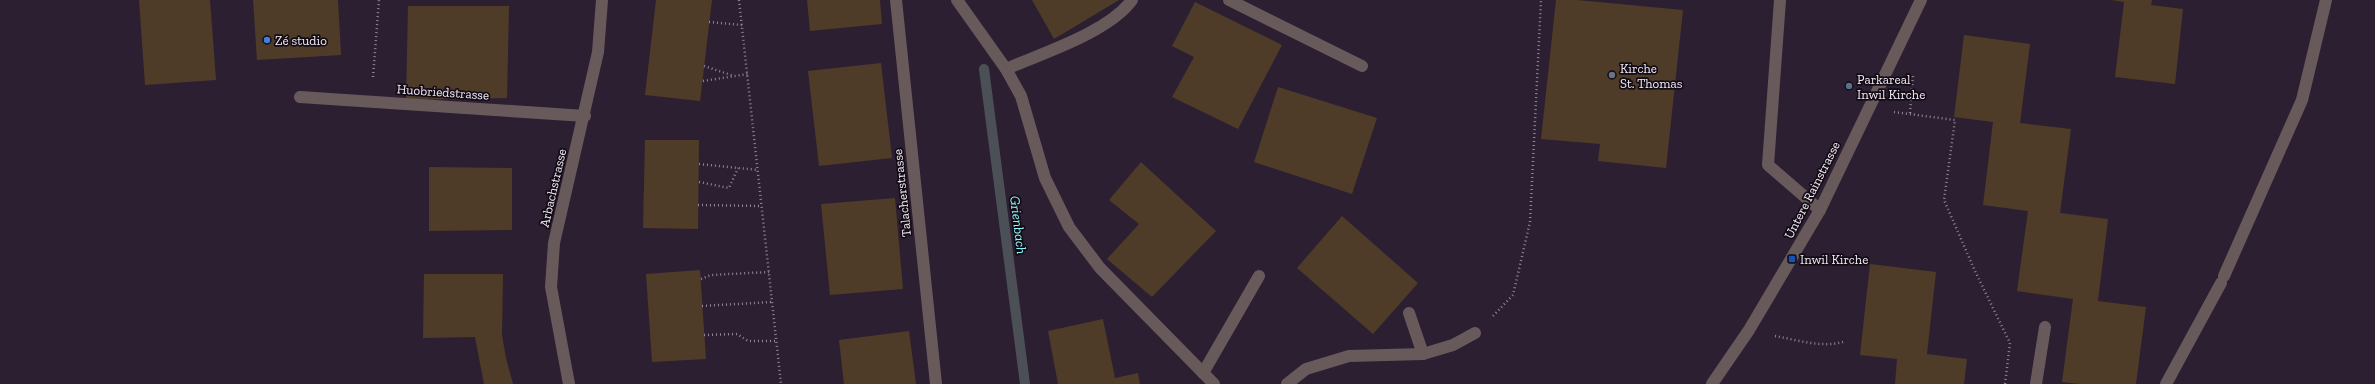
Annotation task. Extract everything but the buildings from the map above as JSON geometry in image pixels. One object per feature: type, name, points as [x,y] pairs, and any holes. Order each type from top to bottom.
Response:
[{"type":"street","name":"Arbachstrasse","points":[[569,384],[551,287],[554,243],[585,116],[598,52],[602,0]]},
{"type":"street","name":"Talacherstrasse","points":[[896,0],[936,384]]},
{"type":"street","points":[[957,0],[1006,69],[1021,96],[1045,178],[1069,227],[1100,268],[1214,384]]},
{"type":"street","points":[[1006,69],[1099,28],[1124,12],[1132,0]]},
{"type":"street","points":[[1229,0],[1362,66]]},
{"type":"street","points":[[1780,0],[1768,165],[1820,210]]},
{"type":"street","name":"Untere Rainstrasse","points":[[1712,384],[1749,330],[1820,210],[1921,0]]},
{"type":"street","points":[[2166,384],[2223,280],[2302,100],[2326,0]]},
{"type":"street","name":"Huobriedstrasse","points":[[300,97],[585,116]]},
{"type":"street","points":[[1203,373],[1259,276]]},
{"type":"street","points":[[1409,312],[1423,354]]},
{"type":"street","points":[[2036,384],[2044,327]]},
{"type":"street","points":[[1287,384],[1306,369],[1350,356],[1423,354],[1453,345],[1476,333]]},
{"type":"path","points":[[372,101],[379,0]]},
{"type":"path","points":[[740,0],[781,384]]},
{"type":"path","points":[[1476,333],[1512,295],[1530,222],[1541,0]]},
{"type":"path","points":[[709,22],[742,25]]},
{"type":"path","points":[[704,66],[734,76]]},
{"type":"path","points":[[703,81],[748,74]]},
{"type":"path","points":[[1898,112],[1955,120],[1944,200],[1975,271],[2010,343],[2005,384]]},
{"type":"path","points":[[699,164],[758,170]]},
{"type":"path","points":[[699,182],[729,188],[738,168]]},
{"type":"path","points":[[698,205],[762,206]]},
{"type":"path","points":[[701,279],[711,275],[769,272]]},
{"type":"path","points":[[702,306],[772,302]]},
{"type":"path","points":[[1749,330],[1808,343],[1835,344],[1843,342]]},
{"type":"path","points":[[704,335],[737,334],[748,341],[776,341]]},
{"type":"waterway","name":"Grienbach","points":[[984,69],[1025,384]]},
{"type":"place","name":"Zé studio","points":[[267,40]]},
{"type":"place","name":"Kirche St. Thomas","points":[[1612,75]]},
{"type":"place","name":"Parkareal Inwil Kirche","points":[[1849,86]]},
{"type":"place","name":"Inwil Kirche","points":[[1792,259]]}]
